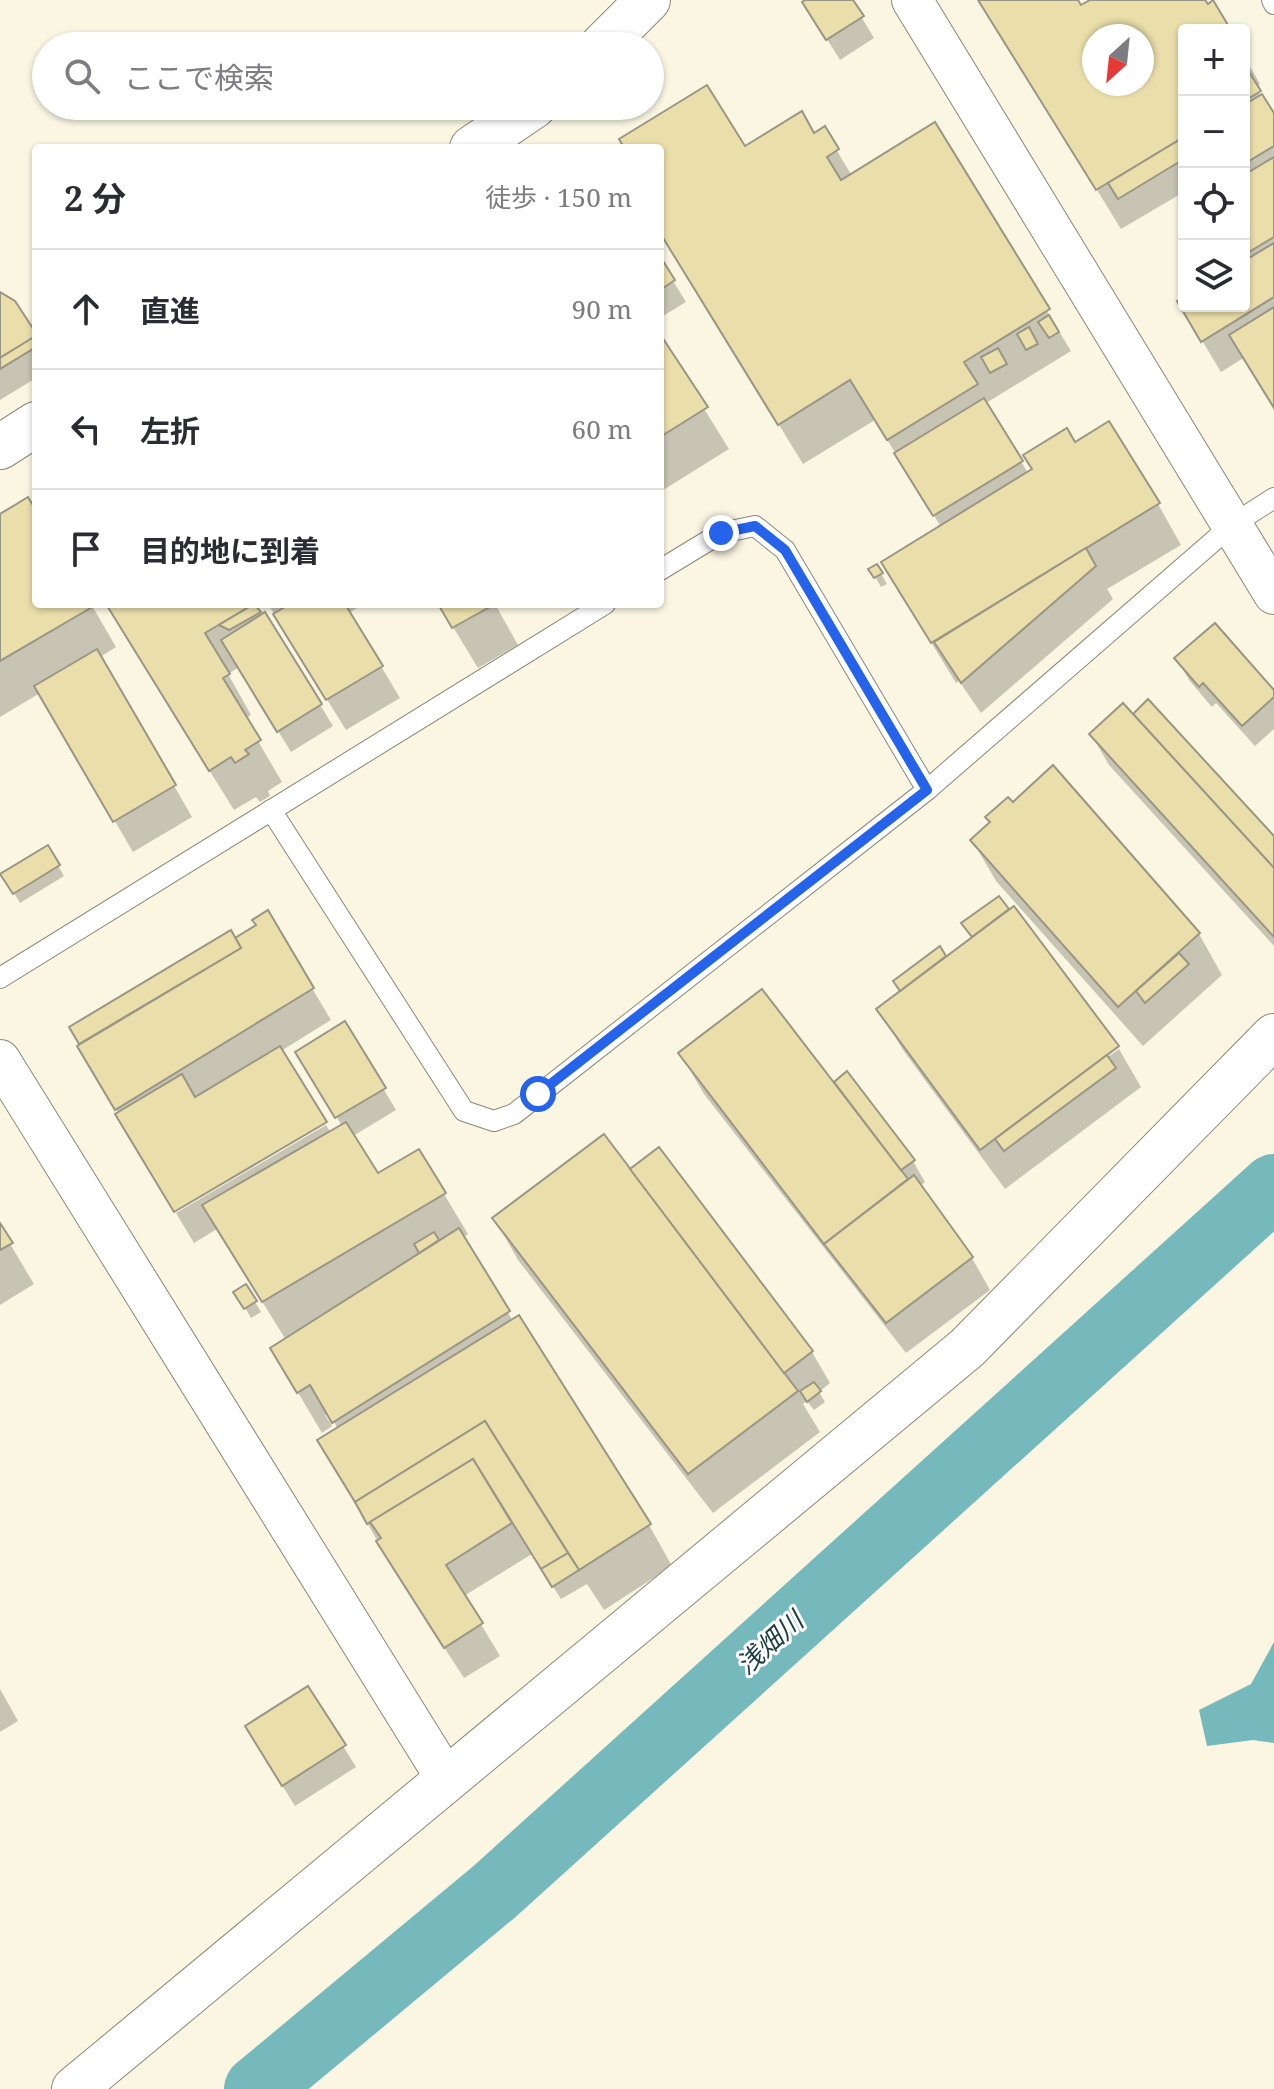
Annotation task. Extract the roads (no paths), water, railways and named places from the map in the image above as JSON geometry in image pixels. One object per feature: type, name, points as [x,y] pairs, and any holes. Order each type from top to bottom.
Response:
[{"type":"street","points":[[616,32],[648,0]]},
{"type":"street","points":[[912,0],[1274,594]]},
{"type":"street","points":[[478,144],[513,120]]},
{"type":"street","points":[[0,447],[32,427]]},
{"type":"street","points":[[74,2089],[967,1348],[1274,1036]]},
{"type":"street","points":[[0,1060],[447,1780]]},
{"type":"lane","points":[[271,810],[464,1111],[494,1121],[514,1114],[927,790],[1232,525],[1274,498]]},
{"type":"lane","points":[[664,568],[721,533],[755,526],[785,550],[927,790]]},
{"type":"lane","points":[[0,978],[599,608]]},
{"type":"water","points":[[1274,1642],[1274,1743],[1253,1740],[1207,1746],[1199,1710],[1251,1684]]},
{"type":"waterway","name":"浅畑川","points":[[257,2089],[494,1892],[1274,1187]]}]
